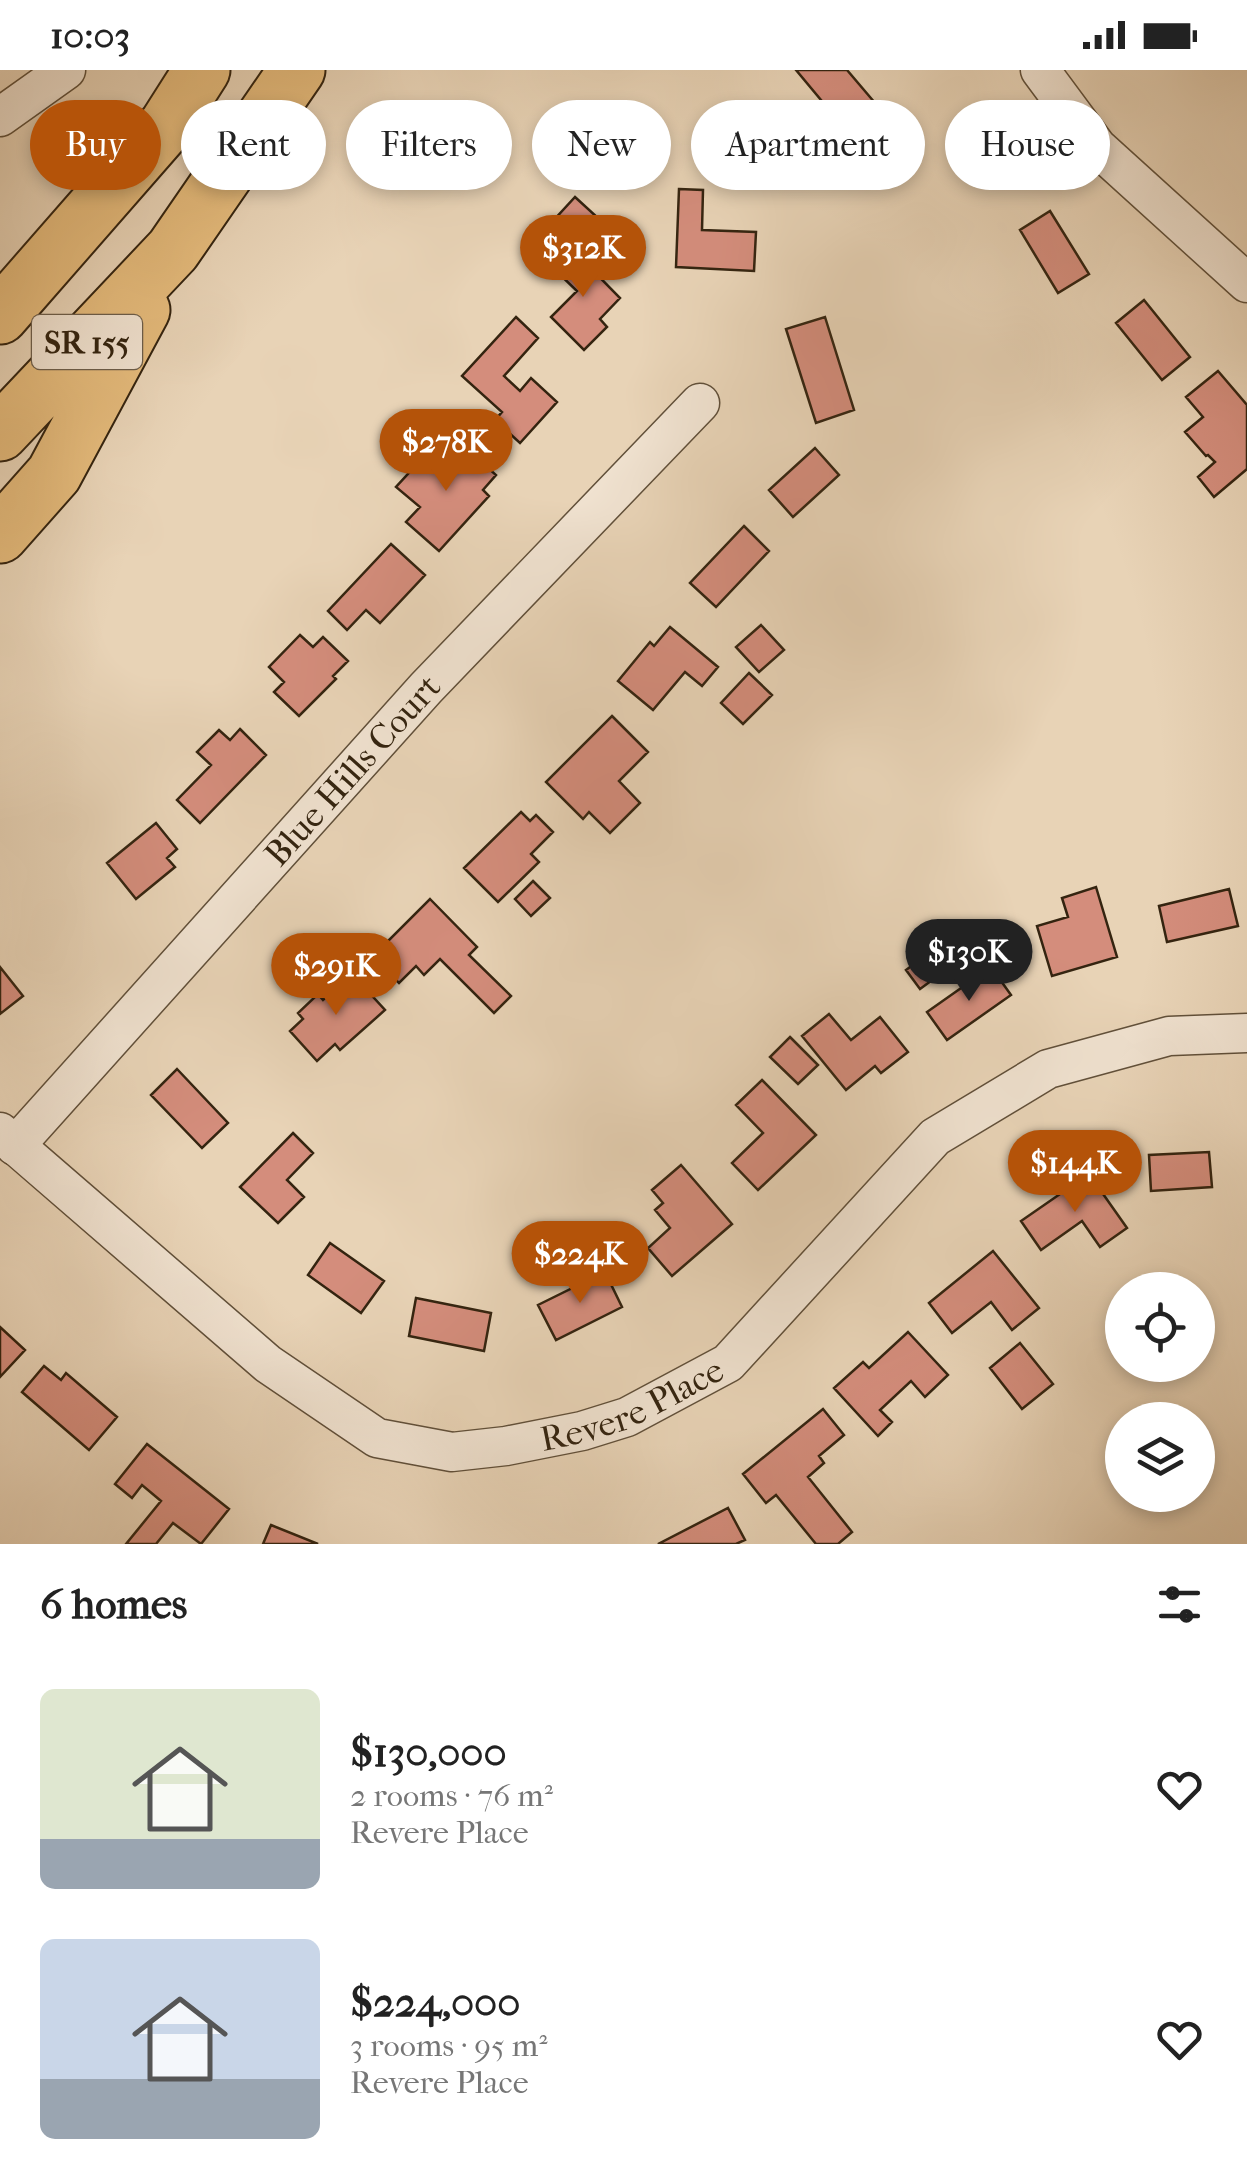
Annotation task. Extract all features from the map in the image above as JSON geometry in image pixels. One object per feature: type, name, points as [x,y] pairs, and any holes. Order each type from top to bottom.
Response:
[{"type":"highway","name":"SR 155","points":[[0,316],[167,124],[202,70]]},
{"type":"highway","name":"SR 155","points":[[0,433],[173,250],[297,70]]},
{"type":"highway","points":[[0,534],[54,474],[173,250]]},
{"type":"street","points":[[0,118],[66,70]]},
{"type":"street","points":[[1040,70],[1097,146],[1247,283]]},
{"type":"street","name":"Blue Hills Court","points":[[8,1139],[426,688],[700,403]]},
{"type":"street","name":"Revere Place","points":[[8,1139],[268,1364],[377,1438],[452,1452],[582,1431],[626,1417],[728,1363],[935,1137],[1048,1069],[1169,1036],[1247,1033]]},
{"type":"building","points":[[796,70],[847,70],[872,100],[821,100]]},
{"type":"building","points":[[679,189],[703,190],[702,230],[756,232],[754,271],[676,267]]},
{"type":"building","points":[[575,197],[598,218],[576,242],[553,221]]},
{"type":"building","points":[[1050,211],[1089,274],[1058,293],[1020,230]]},
{"type":"building","points":[[570,247],[620,298],[600,319],[607,327],[584,350],[551,317],[577,291],[551,266]]},
{"type":"building","points":[[1144,300],[1190,357],[1162,380],[1116,323]]},
{"type":"building","points":[[516,317],[538,338],[504,376],[520,391],[531,378],[557,402],[520,443],[495,420],[502,412],[462,376]]},
{"type":"building","points":[[825,317],[854,410],[816,423],[786,329]]},
{"type":"building","points":[[1218,371],[1247,405],[1247,469],[1214,497],[1198,477],[1215,462],[1185,432],[1203,417],[1186,397]]},
{"type":"building","points":[[463,445],[496,475],[483,490],[489,496],[439,551],[406,522],[420,507],[396,487],[430,450],[446,464]]},
{"type":"building","points":[[815,448],[839,475],[793,517],[769,490]]},
{"type":"building","points":[[744,526],[769,551],[716,607],[690,583]]},
{"type":"building","points":[[391,544],[425,575],[380,623],[366,610],[347,630],[328,611]]},
{"type":"building","points":[[761,625],[784,650],[759,672],[736,647]]},
{"type":"building","points":[[670,627],[718,667],[702,686],[685,672],[653,710],[618,681],[650,642],[654,646]]},
{"type":"building","points":[[300,635],[313,647],[323,637],[348,661],[333,676],[336,679],[299,716],[274,692],[284,682],[269,667]]},
{"type":"building","points":[[749,673],[772,695],[743,724],[721,703]]},
{"type":"building","points":[[612,716],[648,752],[619,781],[640,803],[610,833],[589,812],[583,819],[546,782]]},
{"type":"building","points":[[240,729],[266,755],[200,823],[177,800],[211,765],[197,752],[219,730],[230,740]]},
{"type":"building","points":[[521,812],[530,821],[536,815],[553,832],[531,854],[539,862],[498,902],[464,868]]},
{"type":"building","points":[[156,823],[177,849],[167,858],[175,867],[136,899],[107,863]]},
{"type":"building","points":[[533,881],[550,898],[531,916],[515,899]]},
{"type":"building","points":[[1096,887],[1117,957],[1052,976],[1037,926],[1068,917],[1062,898]]},
{"type":"building","points":[[1229,889],[1238,926],[1167,942],[1159,906]]},
{"type":"building","points":[[430,899],[477,947],[469,955],[511,996],[494,1013],[440,959],[424,975],[416,966],[399,983],[372,957]]},
{"type":"building","points":[[925,956],[939,975],[920,989],[906,970]]},
{"type":"building","points":[[0,967],[23,996],[0,1014]]},
{"type":"building","points":[[991,967],[1011,995],[947,1040],[927,1012]]},
{"type":"building","points":[[352,974],[385,1010],[340,1050],[335,1044],[317,1061],[290,1031],[303,1019],[298,1013],[318,994],[323,1000]]},
{"type":"building","points":[[829,1014],[851,1040],[880,1017],[908,1052],[881,1073],[875,1066],[846,1090],[802,1036]]},
{"type":"building","points":[[790,1037],[818,1065],[798,1084],[770,1057]]},
{"type":"building","points":[[177,1069],[228,1123],[202,1148],[151,1095]]},
{"type":"building","points":[[762,1080],[816,1135],[758,1190],[732,1163],[763,1133],[736,1105]]},
{"type":"building","points":[[293,1133],[313,1153],[287,1180],[304,1197],[278,1223],[240,1187]]},
{"type":"building","points":[[1209,1152],[1212,1187],[1151,1191],[1149,1155]]},
{"type":"building","points":[[681,1165],[732,1224],[672,1276],[648,1248],[670,1228],[655,1210],[663,1203],[652,1190]]},
{"type":"building","points":[[1089,1174],[1127,1228],[1100,1247],[1082,1221],[1041,1250],[1021,1221]]},
{"type":"building","points":[[330,1243],[384,1281],[361,1313],[308,1275]]},
{"type":"building","points":[[993,1251],[1039,1308],[1012,1330],[991,1302],[952,1333],[929,1303]]},
{"type":"building","points":[[605,1272],[622,1307],[556,1340],[538,1305]]},
{"type":"building","points":[[416,1298],[491,1313],[484,1351],[409,1336]]},
{"type":"building","points":[[0,1327],[25,1350],[0,1377]]},
{"type":"building","points":[[908,1332],[948,1375],[925,1397],[911,1381],[880,1410],[892,1422],[878,1436],[834,1388],[863,1362],[869,1368]]},
{"type":"building","points":[[1020,1343],[1053,1384],[1022,1409],[990,1368]]},
{"type":"building","points":[[44,1366],[61,1380],[66,1373],[117,1417],[89,1450],[22,1392]]},
{"type":"building","points":[[823,1409],[844,1435],[819,1456],[824,1463],[808,1477],[852,1532],[838,1544],[816,1544],[776,1495],[766,1503],[743,1474]]},
{"type":"building","points":[[147,1444],[229,1509],[201,1544],[173,1523],[156,1544],[126,1544],[161,1501],[142,1485],[132,1498],[115,1484]]},
{"type":"building","points":[[728,1508],[745,1540],[736,1544],[658,1544]]},
{"type":"building","points":[[271,1525],[318,1544],[263,1544]]}]
